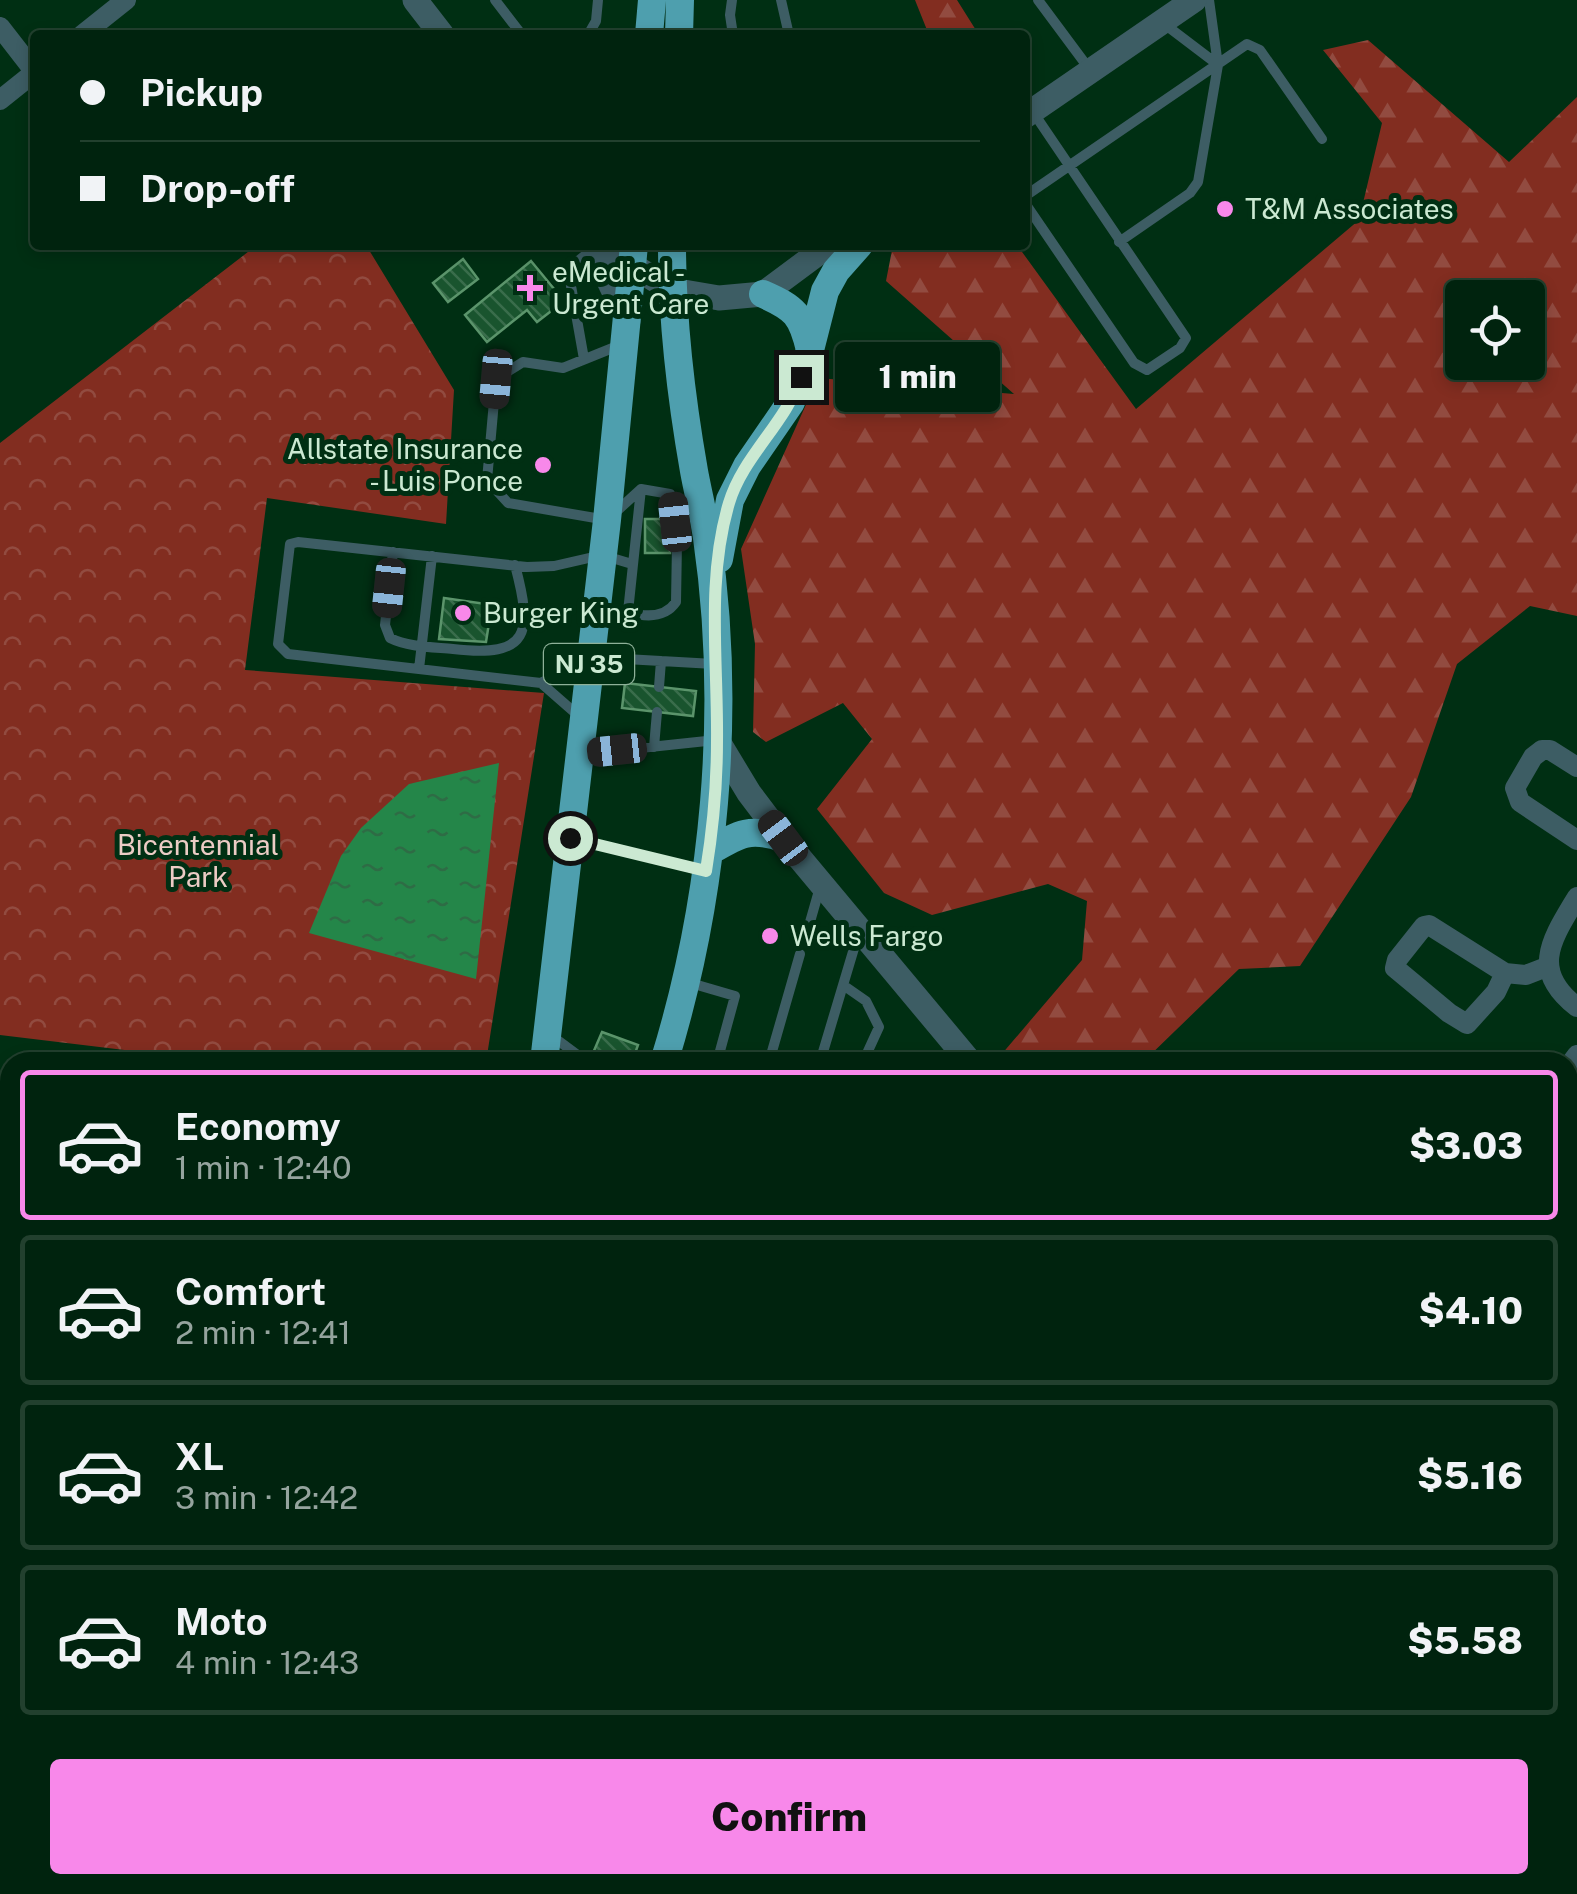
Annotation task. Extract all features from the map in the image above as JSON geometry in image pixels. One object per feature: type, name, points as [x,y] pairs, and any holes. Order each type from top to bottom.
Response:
[{"type":"highway","points":[[650,30],[652,0]]},
{"type":"highway","points":[[679,30],[680,0]]},
{"type":"highway","points":[[672,250],[672,290],[699,546],[714,605]]},
{"type":"highway","points":[[667,1052],[686,982],[708,861],[717,740],[714,605],[721,538],[730,500],[747,466],[790,402],[810,350],[825,292],[855,250]]},
{"type":"highway","name":"NJ 35","points":[[545,1052],[634,256]]},
{"type":"highway","points":[[763,294],[793,309],[805,329],[810,350]]},
{"type":"highway","points":[[708,861],[743,832],[766,832],[783,838]]},
{"type":"street","points":[[88,30],[126,0]]},
{"type":"street","points":[[415,0],[438,30]]},
{"type":"street","points":[[1030,113],[1194,0]]},
{"type":"street","points":[[0,27],[30,66]]},
{"type":"street","points":[[0,100],[30,76]]},
{"type":"street","points":[[601,250],[627,331]]},
{"type":"street","points":[[634,256],[672,290],[708,298],[763,294],[822,250]]},
{"type":"street","points":[[717,740],[748,793],[959,1052]]},
{"type":"street","points":[[1577,767],[1550,750],[1542,750],[1533,757],[1519,781],[1516,796],[1577,840]]},
{"type":"street","points":[[1574,907],[1547,954],[1552,982],[1577,1007]]},
{"type":"street","points":[[1505,973],[1496,992],[1467,1024],[1395,968],[1415,934],[1429,925],[1505,973],[1526,975],[1549,966]]},
{"type":"lane","points":[[495,0],[518,30]]},
{"type":"lane","points":[[591,30],[598,0]]},
{"type":"lane","points":[[732,0],[733,30]]},
{"type":"lane","points":[[781,0],[788,30]]},
{"type":"lane","points":[[1038,0],[1090,71]]},
{"type":"lane","points":[[1119,242],[1190,192],[1198,182],[1218,65],[1209,0]]},
{"type":"lane","points":[[1162,22],[1218,65]]},
{"type":"lane","points":[[1030,193],[1248,44],[1260,50],[1322,139]]},
{"type":"lane","points":[[1030,115],[1070,167],[1186,338],[1180,348],[1147,370],[1134,363],[1030,208]]},
{"type":"lane","points":[[584,359],[568,269],[594,250]]},
{"type":"lane","points":[[627,331],[563,368],[523,362],[496,379],[487,480],[508,503],[607,520],[641,489]]},
{"type":"lane","points":[[641,489],[670,494],[677,543],[676,602],[662,614],[642,616],[628,612],[641,489]]},
{"type":"lane","points":[[632,564],[602,555],[554,566],[514,566],[298,542],[290,544],[278,644],[288,654],[541,682],[590,657],[715,664]]},
{"type":"lane","points":[[677,543],[699,546]]},
{"type":"lane","points":[[393,552],[386,632],[396,641],[422,646],[489,653],[513,643],[522,630],[525,611],[514,566]]},
{"type":"lane","points":[[420,669],[432,556]]},
{"type":"lane","points":[[659,687],[661,661]]},
{"type":"lane","points":[[541,682],[583,720]]},
{"type":"lane","points":[[654,746],[657,712]]},
{"type":"lane","points":[[580,754],[717,740]]},
{"type":"lane","points":[[570,838],[708,861]]},
{"type":"lane","points":[[808,930],[821,884]]},
{"type":"lane","points":[[823,1052],[859,929]]},
{"type":"lane","points":[[772,1052],[800,954]]},
{"type":"lane","points":[[686,982],[734,996],[720,1052]]},
{"type":"lane","points":[[843,985],[866,1001],[879,1027],[868,1052]]},
{"type":"lane","points":[[548,1032],[574,1052]]},
{"type":"green space","points":[[915,0],[957,0],[976,30],[927,30]]},
{"type":"green space","points":[[1368,40],[1509,162],[1577,97],[1577,616],[1530,606],[1457,664],[1411,797],[1300,966],[1239,969],[1153,1052],[1004,1052],[1082,960],[1087,901],[1048,884],[932,915],[884,893],[817,809],[872,739],[843,703],[766,742],[753,732],[755,644],[741,549],[818,378],[1014,394],[886,281],[892,250],[1021,250],[1136,409],[1359,220],[1382,123],[1323,50]]},
{"type":"green space","name":"Bicentennial Park","points":[[251,250],[369,250],[454,390],[446,524],[267,498],[245,670],[544,693],[488,1052],[141,1052],[0,1035],[0,443]]},
{"type":"water","points":[[499,763],[476,979],[309,933],[341,856],[361,828],[409,784]]},
{"type":"building","points":[[463,259],[478,279],[448,302],[433,283]]},
{"type":"building","points":[[531,261],[564,301],[537,322],[527,310],[487,342],[465,315]]},
{"type":"building","points":[[645,519],[670,519],[670,553],[645,553]]},
{"type":"building","name":"Burger King","points":[[444,598],[486,604],[486,642],[439,639]]},
{"type":"building","points":[[625,683],[696,691],[693,716],[622,708]]},
{"type":"building","points":[[602,1032],[638,1045],[636,1052],[593,1052]]},
{"type":"place","name":"T&M Associates","points":[[1225,209]]},
{"type":"place","name":"eMedical - Urgent Care","points":[[530,288]]},
{"type":"place","name":"Allstate Insurance - Luis Ponce","points":[[543,465]]},
{"type":"place","name":"Burger King","points":[[463,613]]},
{"type":"place","name":"Wells Fargo","points":[[770,936]]},
{"type":"route","points":[[570,838],[706,871],[717,740],[714,605],[721,538],[730,500],[801,377]]}]
